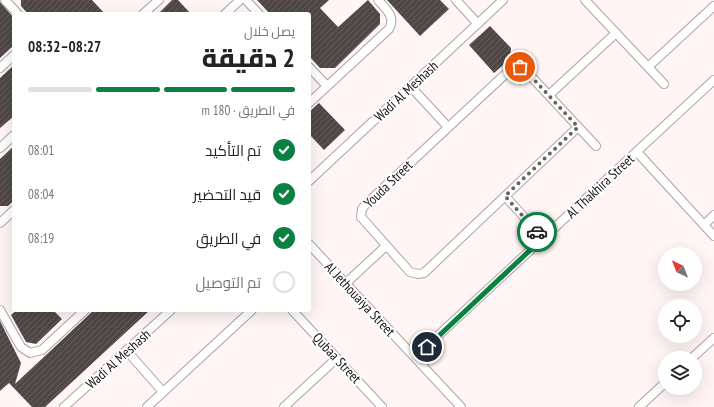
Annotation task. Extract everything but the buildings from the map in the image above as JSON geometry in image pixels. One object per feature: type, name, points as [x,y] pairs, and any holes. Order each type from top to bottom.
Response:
[{"type":"street","points":[[5,0],[16,12]]},
{"type":"street","points":[[145,12],[159,0]]},
{"type":"street","points":[[227,12],[240,0]]},
{"type":"street","points":[[246,0],[257,12]]},
{"type":"street","points":[[311,101],[389,29],[392,22],[391,15],[378,0]]},
{"type":"street","points":[[456,0],[478,24]]},
{"type":"street","name":"Wadi Al Meshash","points":[[311,179],[503,0]]},
{"type":"street","points":[[585,0],[664,84]]},
{"type":"street","points":[[648,67],[714,6]]},
{"type":"street","points":[[549,96],[616,33]]},
{"type":"street","points":[[0,68],[12,57]]},
{"type":"street","name":"Youda Street","points":[[578,127],[424,273],[418,274],[410,272],[361,217],[362,209],[513,67],[520,67],[525,70],[596,146]]},
{"type":"street","points":[[311,69],[327,86]]},
{"type":"street","name":"Al Thakhira Street","points":[[415,357],[714,80]]},
{"type":"street","points":[[411,87],[448,127]]},
{"type":"street","points":[[0,148],[12,137]]},
{"type":"street","points":[[637,152],[714,236]]},
{"type":"street","points":[[505,196],[543,238]]},
{"type":"street","points":[[0,222],[12,212]]},
{"type":"street","points":[[704,225],[714,215]]},
{"type":"street","name":"Al Jethouaiya Street","points":[[311,246],[460,407]]},
{"type":"street","points":[[346,283],[386,246]]},
{"type":"street","points":[[0,310],[21,346],[30,353],[42,350],[83,312]]},
{"type":"street","name":"Wadi Al Meshash","points":[[64,407],[169,312]]},
{"type":"street","points":[[147,407],[250,312]]},
{"type":"street","name":"Qubaa Street","points":[[294,312],[382,407]]},
{"type":"street","points":[[700,351],[714,338]]},
{"type":"street","points":[[127,351],[163,392]]},
{"type":"street","points":[[284,407],[337,358]]},
{"type":"street","points":[[647,388],[653,394]]},
{"type":"street","points":[[639,407],[658,389]]},
{"type":"way so far","points":[[520,67],[525,70],[578,127],[505,196],[537,232]]},
{"type":"route","points":[[427,347],[543,238],[537,232]]}]
